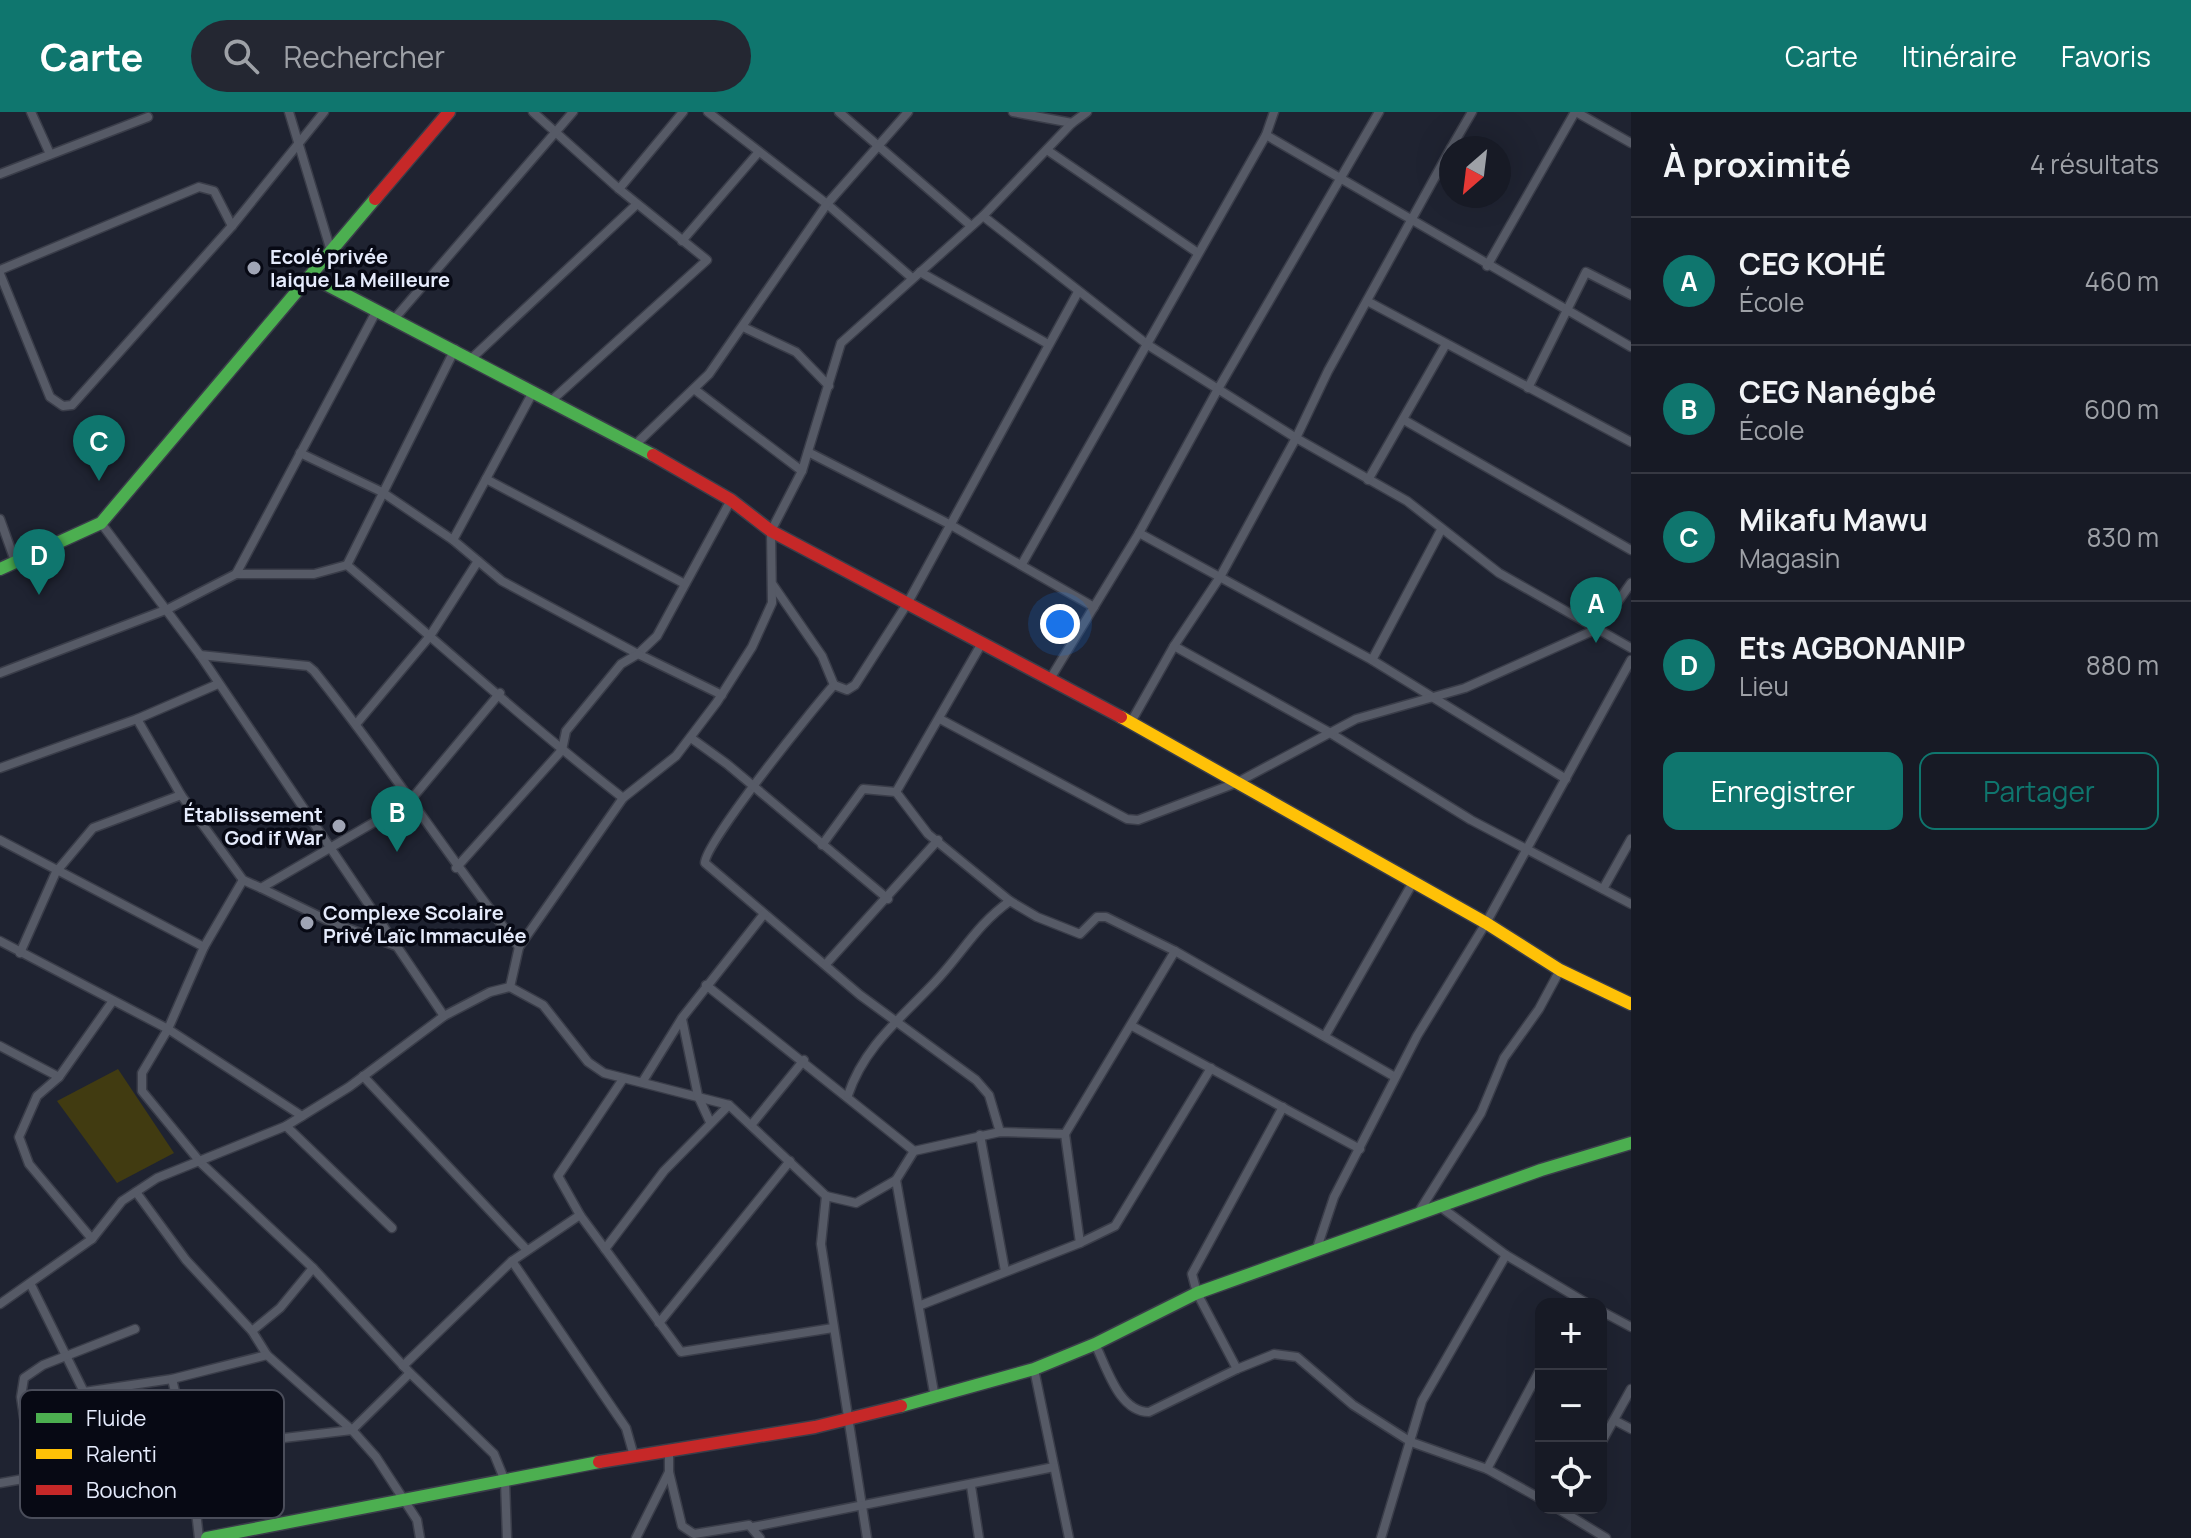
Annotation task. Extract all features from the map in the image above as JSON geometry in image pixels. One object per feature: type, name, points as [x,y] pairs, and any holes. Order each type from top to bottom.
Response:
[{"type":"street","points":[[31,112],[50,154]]},
{"type":"street","points":[[289,112],[331,251]]},
{"type":"street","points":[[232,226],[214,191],[199,187],[0,272],[50,397],[63,406],[72,405],[232,226],[324,112]]},
{"type":"street","points":[[0,569],[101,523],[449,112]]},
{"type":"street","points":[[533,112],[619,189],[707,260],[551,401]]},
{"type":"street","points":[[395,318],[573,112]]},
{"type":"street","points":[[619,189],[683,112]]},
{"type":"street","points":[[708,112],[757,154],[827,204],[916,275],[1048,344]]},
{"type":"street","points":[[839,112],[970,225]]},
{"type":"street","points":[[635,445],[694,389],[743,327],[827,204],[908,112]]},
{"type":"street","points":[[1013,112],[1072,123]]},
{"type":"street","points":[[510,987],[519,947],[623,798],[669,763],[691,738],[722,695],[770,609],[773,584],[771,531],[802,471],[841,343],[983,216],[1072,123],[1087,112]]},
{"type":"street","points":[[1022,564],[1266,135],[1274,112]]},
{"type":"street","points":[[1050,679],[1139,533],[1218,389],[1379,112]]},
{"type":"street","points":[[1458,136],[1472,112]]},
{"type":"street","points":[[1487,266],[1576,112],[1631,143]]},
{"type":"street","points":[[0,174],[148,117]]},
{"type":"street","points":[[1266,135],[1631,347]]},
{"type":"street","points":[[1047,150],[1198,253]]},
{"type":"street","points":[[682,241],[757,154]]},
{"type":"street","points":[[1131,722],[1174,646],[1220,577],[1439,169]]},
{"type":"street","points":[[472,358],[637,204]]},
{"type":"street","points":[[983,216],[1148,345],[1296,438],[1407,501],[1499,573],[1631,648]]},
{"type":"street","points":[[1528,388],[1587,272],[1631,295]]},
{"type":"street","points":[[310,276],[635,445],[731,500],[771,531],[1131,722],[1412,884],[1486,923],[1560,970],[1631,1004]]},
{"type":"street","points":[[773,584],[822,656],[834,685],[847,690],[855,685],[907,604],[1078,292]]},
{"type":"street","points":[[1367,301],[1631,442]]},
{"type":"street","points":[[236,574],[377,310]]},
{"type":"street","points":[[743,327],[796,352],[829,386]]},
{"type":"street","points":[[1368,480],[1446,344]]},
{"type":"street","points":[[0,673],[168,609],[236,574],[314,574],[347,565],[455,349]]},
{"type":"street","points":[[694,389],[802,471]]},
{"type":"street","points":[[453,540],[533,392]]},
{"type":"street","points":[[1404,420],[1631,550]]},
{"type":"street","points":[[808,452],[949,524],[1094,607]]},
{"type":"street","points":[[300,453],[382,492],[453,540],[516,590],[722,695]]},
{"type":"street","points":[[486,479],[685,584]]},
{"type":"street","points":[[456,868],[562,750],[566,731],[621,664],[638,654],[657,636],[731,500]]},
{"type":"street","points":[[0,519],[15,561]]},
{"type":"street","points":[[101,523],[168,609],[396,946],[422,978],[444,1016]]},
{"type":"street","points":[[1372,660],[1441,530]]},
{"type":"street","points":[[1139,533],[1372,660],[1566,779]]},
{"type":"street","points":[[357,723],[430,636],[478,561]]},
{"type":"street","points":[[347,565],[500,693],[562,750],[623,798]]},
{"type":"street","points":[[940,719],[1131,820],[1236,783],[1327,731],[1382,710],[1465,688],[1599,628],[1631,583]]},
{"type":"street","points":[[896,792],[982,643]]},
{"type":"street","points":[[1174,646],[1327,731],[1471,820],[1631,904]]},
{"type":"street","points":[[200,655],[308,666],[357,723],[456,868],[519,947]]},
{"type":"street","points":[[1317,1248],[1334,1197],[1395,1077],[1486,923],[1631,660]]},
{"type":"street","points":[[0,768],[137,719],[218,684]]},
{"type":"street","points":[[834,685],[704,858],[709,868],[894,1022],[976,1080],[989,1095],[1000,1132]]},
{"type":"street","points":[[261,888],[409,802],[500,693]]},
{"type":"street","points":[[137,719],[181,795],[243,880],[333,923],[396,946]]},
{"type":"street","points":[[691,738],[888,899]]},
{"type":"street","points":[[822,845],[863,789],[896,792]]},
{"type":"street","points":[[896,792],[909,813],[938,840],[1010,901],[1037,917],[1080,934],[1100,915],[1175,951],[1395,1077]]},
{"type":"street","points":[[20,953],[56,872],[93,828],[181,795]]},
{"type":"street","points":[[1603,889],[1631,839]]},
{"type":"street","points":[[0,840],[204,947]]},
{"type":"street","points":[[826,964],[888,899],[938,840]]},
{"type":"street","points":[[243,880],[204,947],[168,1029],[142,1073],[142,1091],[201,1163],[313,1268],[407,1369],[494,1454],[505,1481],[507,1538]]},
{"type":"street","points":[[1325,1036],[1412,884]]},
{"type":"street","points":[[848,1095],[865,1056],[894,1022],[935,983],[971,934],[1010,901]]},
{"type":"street","points":[[643,1081],[682,1018],[764,914]]},
{"type":"street","points":[[0,941],[168,1029],[302,1116]]},
{"type":"street","points":[[1080,1243],[1065,1134],[1175,951]]},
{"type":"street","points":[[1420,1210],[1481,1113],[1504,1058],[1539,1009],[1560,970]]},
{"type":"street","points":[[706,985],[848,1095],[914,1151]]},
{"type":"street","points":[[1,1302],[31,1285],[92,1239],[122,1201],[157,1178],[201,1163],[286,1126],[363,1076],[444,1016],[490,992],[510,987],[543,1005],[588,1062],[623,1079],[643,1081],[729,1105],[826,1196],[856,1203],[896,1180],[914,1151],[1000,1132],[1065,1134]]},
{"type":"street","points":[[92,1239],[29,1164],[20,1144],[21,1128],[37,1096],[59,1077],[112,1002]]},
{"type":"street","points":[[682,1018],[698,1096],[710,1122]]},
{"type":"street","points":[[1132,1026],[1360,1149]]},
{"type":"street","points":[[0,1046],[59,1077]]},
{"type":"street","points":[[752,1124],[804,1060]]},
{"type":"street","points":[[921,1305],[1111,1229],[1121,1218],[1211,1068]]},
{"type":"street","points":[[363,1076],[526,1249]]},
{"type":"street","points":[[623,1079],[558,1176],[580,1215],[681,1352],[833,1328]]},
{"type":"street","points":[[605,1249],[664,1171],[729,1105]]},
{"type":"street","points":[[1237,1369],[1197,1293],[1192,1274],[1283,1107]]},
{"type":"street","points":[[286,1126],[392,1228]]},
{"type":"street","points":[[980,1135],[1005,1271]]},
{"type":"street","points":[[207,1538],[850,1418],[935,1398],[1034,1369],[1095,1344],[1197,1293],[1420,1210],[1631,1143]]},
{"type":"street","points":[[659,1323],[790,1161]]},
{"type":"street","points":[[896,1180],[921,1305],[935,1398]]},
{"type":"street","points":[[136,1192],[186,1260],[252,1331],[267,1355],[352,1430],[406,1500],[417,1520],[420,1538]]},
{"type":"street","points":[[826,1196],[821,1244],[867,1538]]},
{"type":"street","points":[[1437,1205],[1572,1298]]},
{"type":"street","points":[[284,1438],[352,1430],[512,1261],[580,1215]]},
{"type":"street","points":[[1381,1538],[1422,1401],[1506,1255]]},
{"type":"street","points":[[512,1261],[626,1428],[634,1456]]},
{"type":"street","points":[[252,1331],[280,1308],[313,1268]]},
{"type":"street","points":[[31,1285],[83,1390]]},
{"type":"street","points":[[1607,1314],[1631,1327]]},
{"type":"street","points":[[21,1390],[29,1374],[43,1365],[68,1358],[135,1329]]},
{"type":"street","points":[[1095,1344],[1128,1407],[1139,1412],[1149,1412],[1274,1354],[1297,1357],[1353,1405],[1411,1442],[1487,1469],[1535,1496]]},
{"type":"street","points":[[98,1390],[172,1379],[267,1355]]},
{"type":"street","points":[[1034,1369],[1069,1538]]},
{"type":"street","points":[[1487,1469],[1540,1370]]},
{"type":"street","points":[[172,1379],[175,1390]]},
{"type":"street","points":[[1602,1442],[1631,1389]]},
{"type":"street","points":[[1614,1420],[1631,1429]]},
{"type":"street","points":[[669,1451],[669,1472],[682,1526],[694,1534],[745,1525],[753,1527],[971,1486],[1054,1467]]},
{"type":"street","points":[[636,1538],[669,1472]]},
{"type":"street","points":[[0,1483],[20,1479]]},
{"type":"street","points":[[971,1486],[979,1538]]},
{"type":"street","points":[[1568,1514],[1606,1538]]},
{"type":"street","points":[[197,1518],[199,1538]]},
{"type":"street","points":[[753,1527],[760,1538]]},
{"type":"shaded area","points":[[118,1069],[174,1153],[117,1183],[57,1101]]},
{"type":"traffic: fast","points":[[0,569],[101,523],[375,199]]},
{"type":"traffic: fast","points":[[310,276],[653,455]]},
{"type":"traffic: fast","points":[[901,1406],[1034,1369],[1095,1344],[1197,1293],[1541,1170],[1631,1143]]},
{"type":"traffic: fast","points":[[207,1538],[599,1462]]},
{"type":"traffic: slow","points":[[1121,717],[1486,923],[1560,970],[1631,1004]]},
{"type":"traffic: jam","points":[[375,199],[449,112]]},
{"type":"traffic: jam","points":[[653,455],[731,500],[771,531],[1121,717]]},
{"type":"traffic: jam","points":[[599,1462],[815,1427],[901,1406]]},
{"type":"place","name":"Ecolé privée laique La Meilleure","points":[[254,268]]},
{"type":"place","name":"Mikafu Mawu","points":[[99,481]]},
{"type":"place","name":"Ets AGBONANIP","points":[[39,595]]},
{"type":"place","name":"CEG KOHÉ","points":[[1596,643]]},
{"type":"place","name":"Établissement God if War","points":[[339,826]]},
{"type":"place","name":"CEG Nanégbé","points":[[397,852]]},
{"type":"place","name":"Complexe Scolaire Privé Laïc Immaculée","points":[[307,923]]}]
